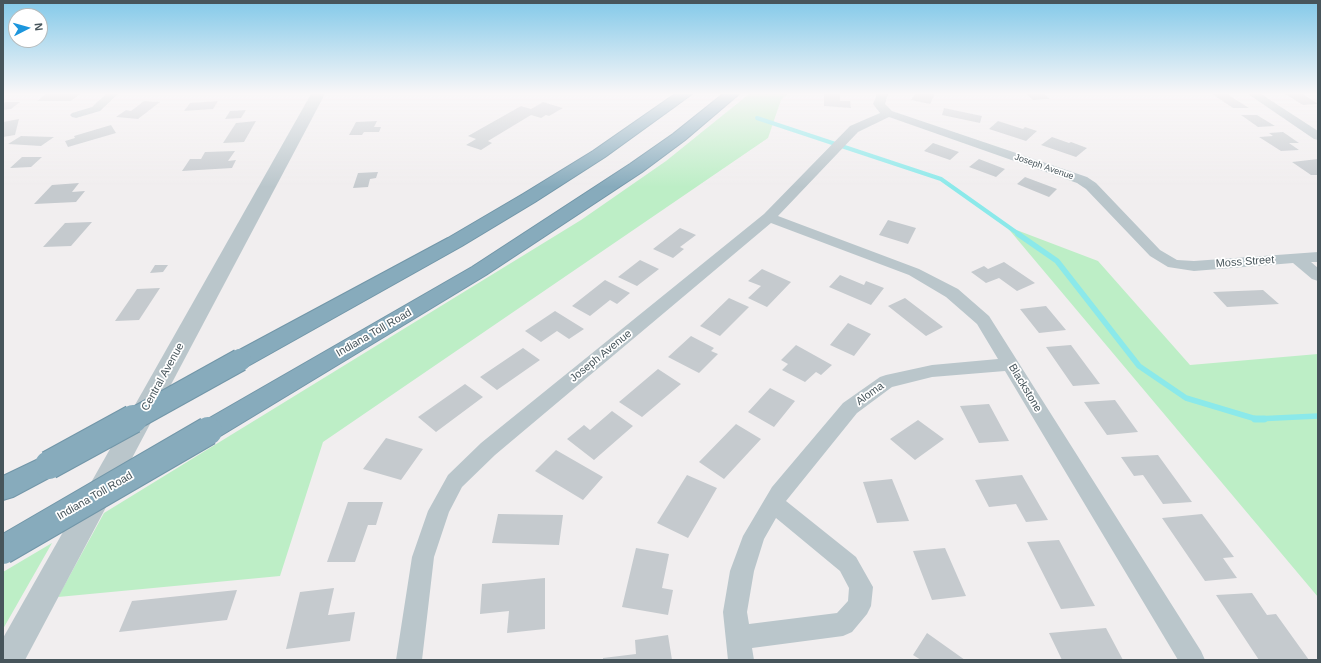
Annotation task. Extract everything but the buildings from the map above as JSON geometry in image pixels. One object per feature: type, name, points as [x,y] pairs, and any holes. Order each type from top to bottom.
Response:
[{"type":"highway","points":[[3,489],[454,242],[529,198],[599,154],[641,125]]},
{"type":"highway","name":"Indiana Toll Road","points":[[3,550],[492,263],[636,168],[694,125]]},
{"type":"street","name":"Central Avenue","points":[[8,660],[301,125]]},
{"type":"street","name":"Joseph Avenue","points":[[409,660],[424,557],[439,511],[455,481],[488,449],[769,217],[844,138],[854,130],[864,125]]},
{"type":"street","name":"Joseph Avenue","points":[[923,125],[1082,180],[1091,186],[1155,253],[1173,264]]},
{"type":"street","points":[[1301,125],[1318,136]]},
{"type":"street","name":"Blackstone","points":[[769,217],[914,272],[952,293],[983,320],[1192,660]]},
{"type":"street","name":"Moss Street","points":[[1173,264],[1194,266],[1318,256]]},
{"type":"street","points":[[1296,258],[1318,276]]},
{"type":"street","name":"Aloma","points":[[773,503],[848,564],[861,587],[859,606],[843,624],[740,649],[735,612],[742,571],[754,536],[773,503],[779,493],[850,408],[886,382],[932,371],[1011,364]]},
{"type":"green space","points":[[711,125],[772,125],[768,138],[323,442],[280,576],[58,597],[104,513],[581,220],[666,161]]},
{"type":"green space","points":[[1006,226],[1098,261],[1190,365],[1318,354],[1318,597]]},
{"type":"green space","points":[[52,543],[3,629],[3,572]]},
{"type":"waterway","points":[[778,125],[941,179],[1020,235]]},
{"type":"waterway","points":[[1018,234],[1057,261],[1139,366],[1186,398],[1256,419]]},
{"type":"waterway","points":[[1256,419],[1318,416]]},
{"type":"waterway","points":[[1256,419],[1264,419]]}]
